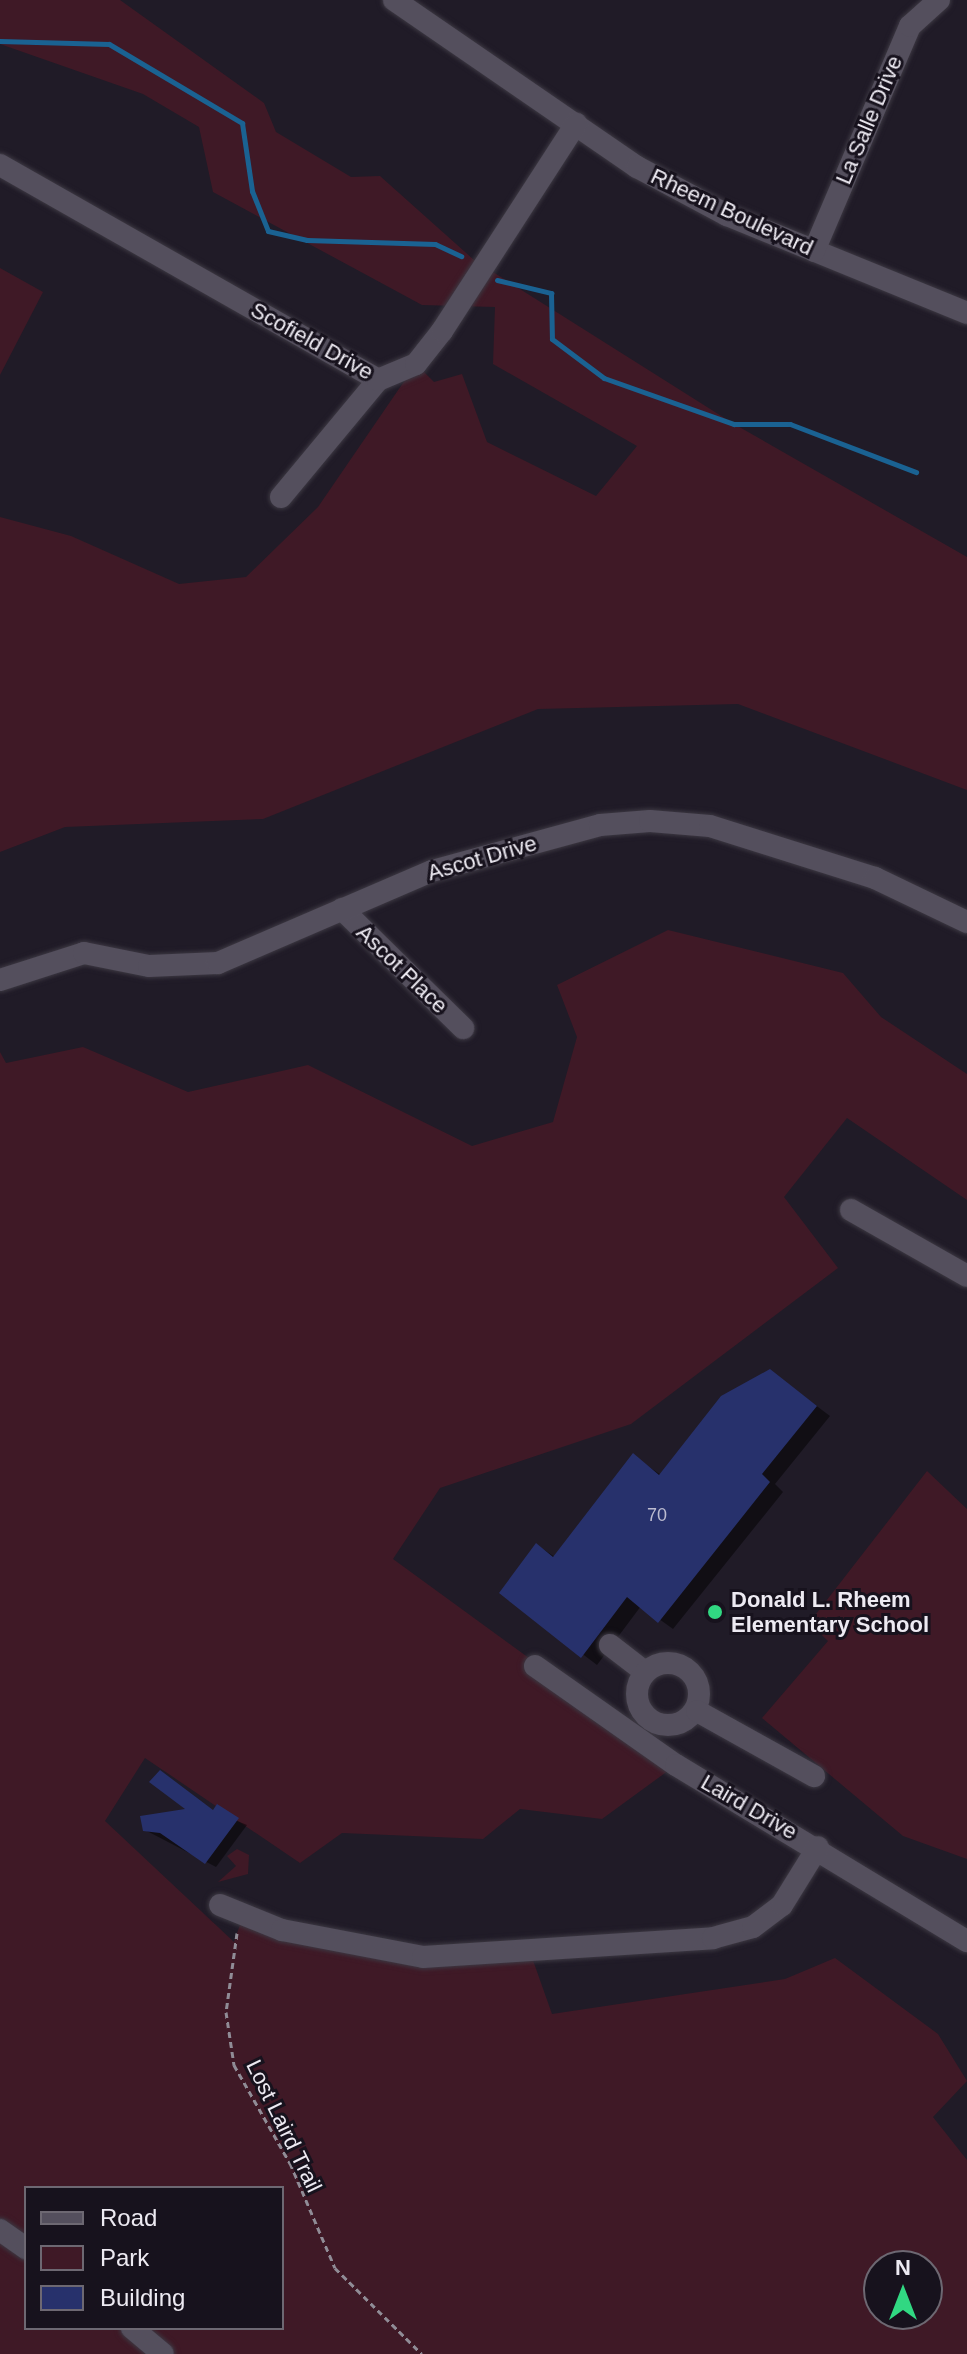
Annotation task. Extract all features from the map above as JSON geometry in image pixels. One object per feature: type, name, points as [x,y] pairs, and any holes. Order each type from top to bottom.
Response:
[{"type":"street","name":"Rheem Boulevard","points":[[394,0],[576,124],[727,215],[967,313]]},
{"type":"street","name":"La Salle Drive","points":[[814,251],[910,26],[939,0]]},
{"type":"street","name":"Scofield Drive","points":[[0,165],[378,380],[416,364],[442,331],[576,124]]},
{"type":"street","points":[[281,497],[378,380]]},
{"type":"street","name":"Ascot Drive","points":[[0,980],[84,953],[149,966],[218,963],[342,909],[469,860],[600,825],[650,821],[710,826],[860,873],[967,922]]},
{"type":"street","name":"Ascot Place","points":[[342,909],[463,1028]]},
{"type":"street","points":[[851,1210],[967,1276]]},
{"type":"street","points":[[610,1645],[645,1672]]},
{"type":"street","points":[[678,1726],[638,1709],[636,1683],[645,1672],[666,1660],[691,1673],[697,1711]]},
{"type":"street","name":"Laird Drive","points":[[535,1666],[676,1765],[818,1847],[967,1941]]},
{"type":"street","points":[[676,1765],[678,1726],[697,1711]]},
{"type":"street","points":[[697,1711],[814,1776]]},
{"type":"street","points":[[220,1905],[242,1919],[423,1957],[713,1938],[753,1927],[782,1905],[818,1847]]},
{"type":"street","points":[[0,2230],[24,2247]]},
{"type":"street","points":[[134,2330],[163,2354]]},
{"type":"path","name":"Lost Laird Trail","points":[[242,1919],[229,1962],[234,2065],[290,2163],[335,2268],[422,2354]]},
{"type":"green space","points":[[0,0],[120,0],[264,103],[276,132],[351,177],[380,176],[474,260],[734,424],[967,557],[967,790],[738,704],[538,709],[263,819],[65,827],[0,852],[0,517],[71,536],[179,584],[246,577],[318,507],[416,364],[434,382],[462,374],[487,442],[596,496],[637,446],[493,364],[495,307],[422,305],[213,192],[199,127],[143,94],[0,44]]},
{"type":"green space","points":[[0,268],[43,292],[0,375]]},
{"type":"green space","points":[[668,930],[843,973],[881,1017],[967,1074],[967,1200],[847,1118],[784,1197],[838,1268],[631,1424],[440,1488],[393,1559],[676,1765],[602,1819],[520,1809],[483,1839],[342,1833],[300,1863],[145,1758],[105,1821],[234,1942],[242,1919],[351,1946],[529,1949],[552,2014],[785,1979],[835,1958],[938,2034],[967,2081],[933,2117],[967,2160],[967,2354],[0,2354],[0,1052],[6,1063],[83,1047],[188,1092],[308,1065],[472,1146],[553,1122],[577,1037],[557,985]]},
{"type":"green space","points":[[927,1471],[967,1509],[967,1859],[903,1836],[762,1718],[828,1641],[809,1623]]},
{"type":"green space","points":[[237,1849],[249,1855],[248,1874],[218,1882],[236,1866],[227,1856]]},
{"type":"building","points":[[770,1369],[817,1406],[762,1474],[770,1482],[658,1623],[627,1597],[581,1658],[499,1593],[536,1543],[553,1557],[633,1453],[659,1475],[721,1396]]},
{"type":"building","points":[[160,1770],[213,1810],[217,1804],[239,1818],[205,1864],[160,1833],[143,1831],[140,1816],[185,1809],[149,1782]]},
{"type":"waterway","points":[[0,41],[109,44],[242,123],[252,191],[268,231],[307,240],[435,244],[461,256]]},
{"type":"waterway","points":[[497,280],[551,293],[552,339],[604,378],[734,424],[790,424],[916,472]]},
{"type":"place","name":"Donald L. Rheem Elementary School","points":[[715,1612]]}]
